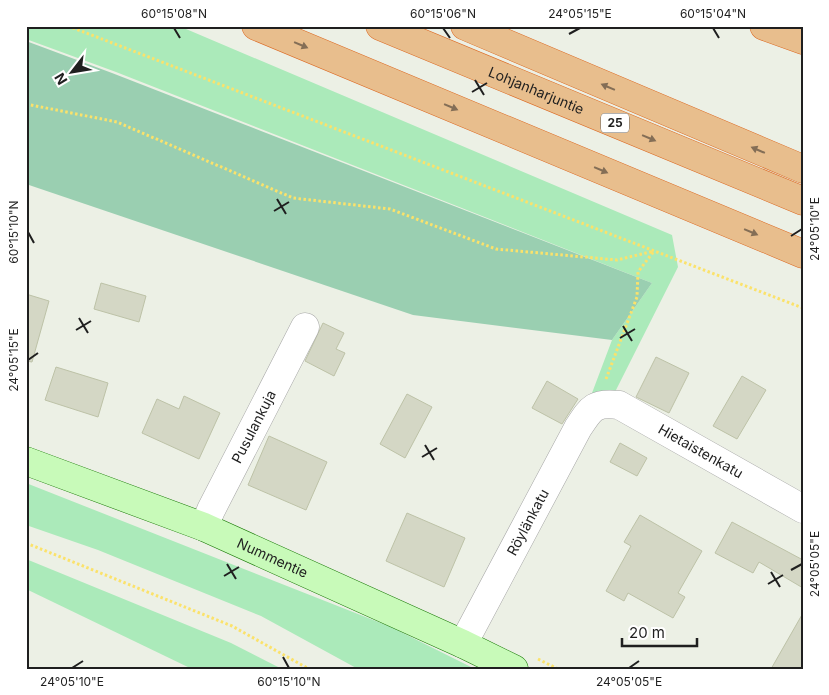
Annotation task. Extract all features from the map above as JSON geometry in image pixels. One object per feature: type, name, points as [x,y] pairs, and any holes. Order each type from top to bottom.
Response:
[{"type":"highway","points":[[256,26],[803,254]]},
{"type":"highway","name":"Lohjanharjuntie","points":[[380,26],[803,201]]},
{"type":"highway","name":"25","points":[[465,26],[803,169]]},
{"type":"highway","points":[[764,26],[803,40]]},
{"type":"street","name":"Pusulankuja","points":[[204,527],[305,327]]},
{"type":"street","name":"Hietaistenkatu","points":[[596,405],[619,405],[803,509]]},
{"type":"street","name":"Röylänkatu","points":[[463,644],[578,428],[586,415],[596,405]]},
{"type":"street","name":"Nummentie","points":[[26,460],[204,527],[514,669]]},
{"type":"path","points":[[68,26],[803,308]]},
{"type":"path","points":[[26,104],[117,122],[293,198],[390,209],[496,249],[617,260],[654,251]]},
{"type":"path","points":[[596,405],[637,297],[638,272],[654,251]]},
{"type":"path","points":[[26,543],[232,626],[309,669]]},
{"type":"green space","points":[[26,26],[179,26],[672,235],[678,267],[615,392],[592,393],[612,340],[652,283],[116,72],[26,39]]},
{"type":"green space","points":[[26,41],[652,283],[612,340],[413,315],[26,184]]},
{"type":"green space","points":[[26,483],[391,627],[475,669],[358,669],[261,616],[98,550],[26,525]]},
{"type":"green space","points":[[26,559],[231,643],[282,669],[192,669],[26,589]]},
{"type":"building","points":[[101,283],[146,296],[139,322],[94,309]]},
{"type":"building","points":[[26,294],[49,301],[32,362],[26,361]]},
{"type":"building","points":[[323,323],[344,333],[336,349],[345,353],[334,376],[305,361]]},
{"type":"building","points":[[656,357],[689,373],[669,413],[636,397]]},
{"type":"building","points":[[56,367],[108,383],[98,417],[45,400]]},
{"type":"building","points":[[742,376],[766,390],[737,439],[713,426]]},
{"type":"building","points":[[547,381],[578,399],[562,424],[532,408]]},
{"type":"building","points":[[407,394],[432,407],[405,458],[380,444]]},
{"type":"building","points":[[184,396],[220,413],[199,459],[142,433],[157,399],[179,409]]},
{"type":"building","points":[[269,436],[327,462],[306,510],[248,485]]},
{"type":"building","points":[[620,443],[647,458],[637,476],[610,462]]},
{"type":"building","points":[[407,513],[465,538],[444,587],[386,561]]},
{"type":"building","points":[[640,515],[702,551],[678,593],[685,597],[673,618],[628,593],[624,601],[606,591],[631,546],[624,542]]},
{"type":"building","points":[[732,522],[803,560],[803,588],[759,562],[753,573],[715,553]]},
{"type":"building","points":[[803,613],[803,669],[771,669]]}]
